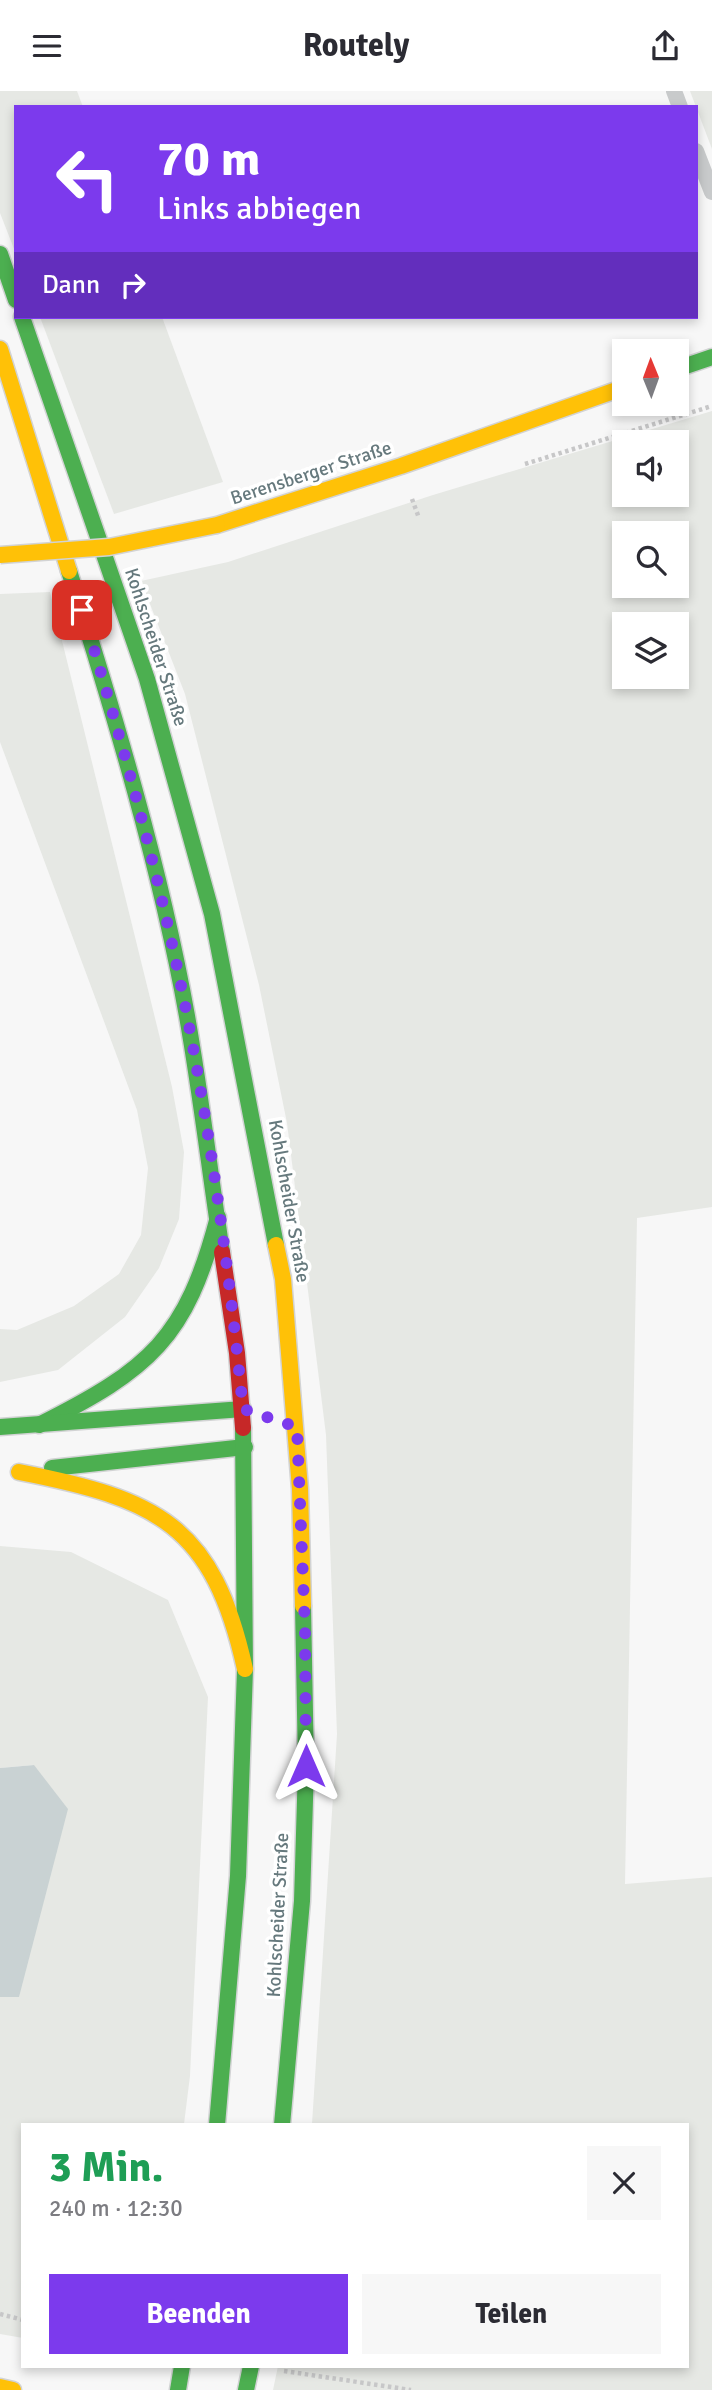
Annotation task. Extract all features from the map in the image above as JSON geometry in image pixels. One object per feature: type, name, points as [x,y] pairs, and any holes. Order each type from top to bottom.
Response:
[{"type":"main road","points":[[0,254],[14,294]]},
{"type":"main road","name":"Kohlscheider Straße","points":[[23,319],[147,679],[212,914],[283,1279],[297,1427],[305,1629],[306,1766],[302,1901],[282,2123]]},
{"type":"main road","points":[[0,349],[106,688],[151,856],[187,1015],[248,1411],[245,1447],[245,1669],[238,1876],[217,2123]]},
{"type":"main road","points":[[690,365],[712,357]]},
{"type":"main road","name":"Berensberger Straße","points":[[0,555],[90,550],[157,540],[217,525],[401,466],[612,392]]},
{"type":"main road","points":[[38,1425],[113,1387],[169,1336],[208,1265],[218,1217]]},
{"type":"main road","points":[[0,1427],[248,1411]]},
{"type":"main road","points":[[0,1473],[245,1447],[272,1431],[297,1427]]},
{"type":"main road","points":[[19,1472],[83,1484],[131,1498],[179,1530],[211,1569],[233,1617],[245,1669]]},
{"type":"main road","points":[[178,2390],[182,2368]]},
{"type":"main road","points":[[246,2390],[251,2368]]},
{"type":"main road","points":[[0,2387],[13,2390]]},
{"type":"lane","points":[[698,156],[712,192]]},
{"type":"path","points":[[0,2314],[21,2319]]},
{"type":"path","points":[[280,2370],[411,2390]]},
{"type":"shaded area","points":[[0,91],[77,91],[82,105],[14,105],[14,249],[0,213]]},
{"type":"shaded area","points":[[690,91],[712,91],[712,149],[698,112],[698,105],[695,105]]},
{"type":"shaded area","points":[[41,319],[163,319],[223,482],[114,514]]},
{"type":"shaded area","points":[[712,411],[712,1207],[637,1218],[625,1884],[712,1877],[712,2390],[273,2390],[278,2368],[689,2368],[689,2123],[312,2123],[337,1734],[326,1435],[287,1123],[259,985],[185,694],[141,581],[228,562],[433,495],[612,441],[612,507],[689,507],[689,430],[649,430]]},
{"type":"shaded area","points":[[50,592],[172,1087],[184,1152],[179,1219],[159,1268],[125,1317],[58,1370],[0,1382],[0,1329],[17,1330],[74,1306],[119,1274],[141,1235],[148,1168],[137,1110],[0,742],[0,594]]},
{"type":"shaded area","points":[[0,1546],[71,1552],[168,1600],[208,1697],[190,2076],[184,2123],[21,2123],[21,2338],[0,2334],[0,1997],[19,1996],[34,1765],[0,1768]]},
{"type":"shaded area","points":[[34,1765],[68,1809],[19,1997],[0,1997],[0,1768]]},
{"type":"traffic: fast","points":[[0,254],[14,294]]},
{"type":"traffic: fast","points":[[23,319],[147,679],[212,914],[276,1245]]},
{"type":"traffic: fast","points":[[690,365],[712,357]]},
{"type":"traffic: fast","points":[[69,571],[119,736],[164,904],[192,1046],[222,1252]]},
{"type":"traffic: fast","points":[[39,1425],[109,1386],[136,1367],[158,1346],[177,1322],[192,1293],[206,1259],[218,1217]]},
{"type":"traffic: fast","points":[[0,1427],[243,1409]]},
{"type":"traffic: fast","points":[[217,2123],[238,1876],[245,1669],[243,1428]]},
{"type":"traffic: fast","points":[[52,1468],[245,1447]]},
{"type":"traffic: fast","points":[[282,2123],[302,1901],[306,1766],[303,1606]]},
{"type":"traffic: fast","points":[[178,2390],[182,2368]]},
{"type":"traffic: fast","points":[[246,2390],[251,2368]]},
{"type":"traffic: slow","points":[[0,349],[69,571]]},
{"type":"traffic: slow","points":[[217,525],[401,466],[612,392]]},
{"type":"traffic: slow","points":[[0,555],[109,547],[217,525]]},
{"type":"traffic: slow","points":[[276,1245],[283,1279],[300,1489],[303,1606]]},
{"type":"traffic: slow","points":[[19,1472],[108,1494],[143,1508],[172,1526],[196,1550],[216,1581],[232,1620],[245,1669]]},
{"type":"traffic: slow","points":[[0,2387],[13,2390]]},
{"type":"traffic: jam","points":[[222,1252],[237,1353],[243,1428]]},
{"type":"route","points":[[82,610],[151,856],[187,1015],[218,1217],[243,1409],[297,1427],[305,1629],[306,1766]]}]
